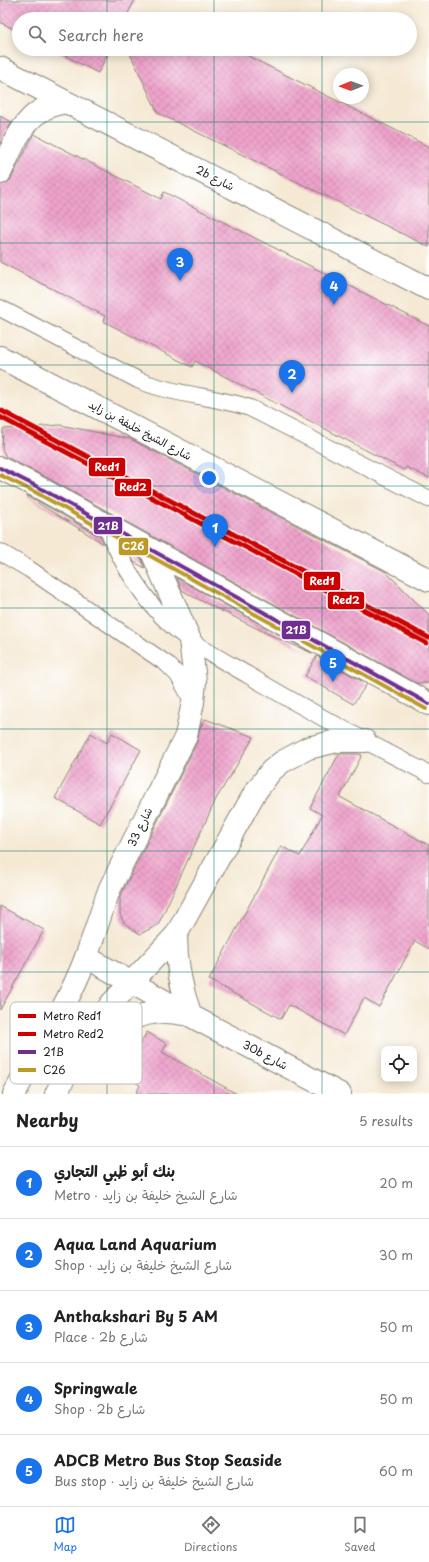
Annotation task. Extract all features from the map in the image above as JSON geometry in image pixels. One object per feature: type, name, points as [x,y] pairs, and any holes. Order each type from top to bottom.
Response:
[{"type":"street","name":"2b شارع","points":[[0,68],[429,289]]},
{"type":"street","points":[[0,173],[23,126],[33,115],[48,106],[66,102]]},
{"type":"street","name":"شارع الشيخ خليفة بن زايد","points":[[0,357],[429,580]]},
{"type":"street","points":[[0,468],[38,487],[429,704]]},
{"type":"street","name":"شارع 33","points":[[66,1002],[86,957],[100,913],[110,888],[186,736],[193,702],[195,681],[190,640],[151,550]]},
{"type":"street","points":[[112,1002],[176,935],[254,794],[271,771],[282,762],[308,748],[337,741],[365,741]]},
{"type":"street","points":[[176,935],[178,968],[185,1000],[191,1016]]},
{"type":"street","name":"30b شارع","points":[[86,957],[191,1016],[340,1094]]},
{"type":"street","name":"30b شارع","points":[[142,1014],[159,1011],[175,1012],[191,1016]]},
{"type":"street","name":"شارع 33","points":[[14,1094],[20,1084]]},
{"type":"street","points":[[56,1094],[61,1084]]},
{"type":"lane","points":[[0,308],[154,387],[221,399],[250,408],[429,499]]},
{"type":"lane","points":[[106,525],[119,555],[140,589],[171,625],[190,640],[287,698],[429,774]]},
{"type":"lane","points":[[0,552],[29,568],[167,664],[178,675],[193,702]]},
{"type":"building","points":[[0,0],[135,0],[129,12],[12,12],[12,28],[0,22]]},
{"type":"building","points":[[65,56],[106,56],[98,73]]},
{"type":"building","points":[[131,56],[248,56],[333,99],[333,104],[343,104],[429,147],[429,247],[158,113]]},
{"type":"building","points":[[0,116],[12,122],[0,144]]},
{"type":"building","points":[[34,134],[161,199],[164,192],[429,326],[429,478],[406,467],[404,470],[195,361],[192,367],[103,321],[105,316],[0,262],[0,185],[7,183],[11,179]]},
{"type":"building","points":[[60,425],[130,439],[386,572],[429,615],[429,683],[416,683],[44,476],[6,457],[2,449],[3,429]]},
{"type":"building","points":[[27,495],[100,536],[104,544],[28,497]]},
{"type":"building","points":[[129,552],[141,558],[145,568],[134,562]]},
{"type":"building","points":[[177,578],[312,653],[268,634],[192,596],[182,590]]},
{"type":"building","points":[[317,656],[367,684],[353,704],[305,676]]},
{"type":"building","points":[[205,719],[254,737],[216,799],[158,925],[140,934],[124,923],[120,914],[120,897],[197,742],[200,728]]},
{"type":"building","points":[[91,733],[107,743],[112,733],[141,750],[100,824],[55,798]]},
{"type":"building","points":[[339,754],[362,755],[340,797],[429,845],[429,949],[415,941],[379,1007],[364,998],[344,1035],[289,1005],[281,1019],[209,980],[281,846],[300,856],[322,815],[310,808]]},
{"type":"building","points":[[0,906],[44,930],[0,1010]]},
{"type":"building","points":[[147,1032],[167,1044],[162,1052],[237,1094],[136,1094],[140,1085],[138,1084],[142,1084],[142,1041]]},
{"type":"metro line","name":"Red1","points":[[0,410],[429,638]]},
{"type":"metro line","name":"Red2","points":[[0,417],[426,643]]},
{"type":"transit line","name":"21B","points":[[0,468],[38,487],[429,704]]},
{"type":"transit line","name":"C26","points":[[0,475],[35,492],[426,709]]},
{"type":"place","name":"Anthakshari By 5 AM","points":[[180,281]]},
{"type":"place","name":"Springwale","points":[[334,305]]},
{"type":"place","name":"Aqua Land Aquarium","points":[[292,393]]},
{"type":"place","name":"بنك أبو ظبي التجاري","points":[[215,547]]},
{"type":"place","name":"ADCB Metro Bus Stop Seaside","points":[[333,682]]}]
